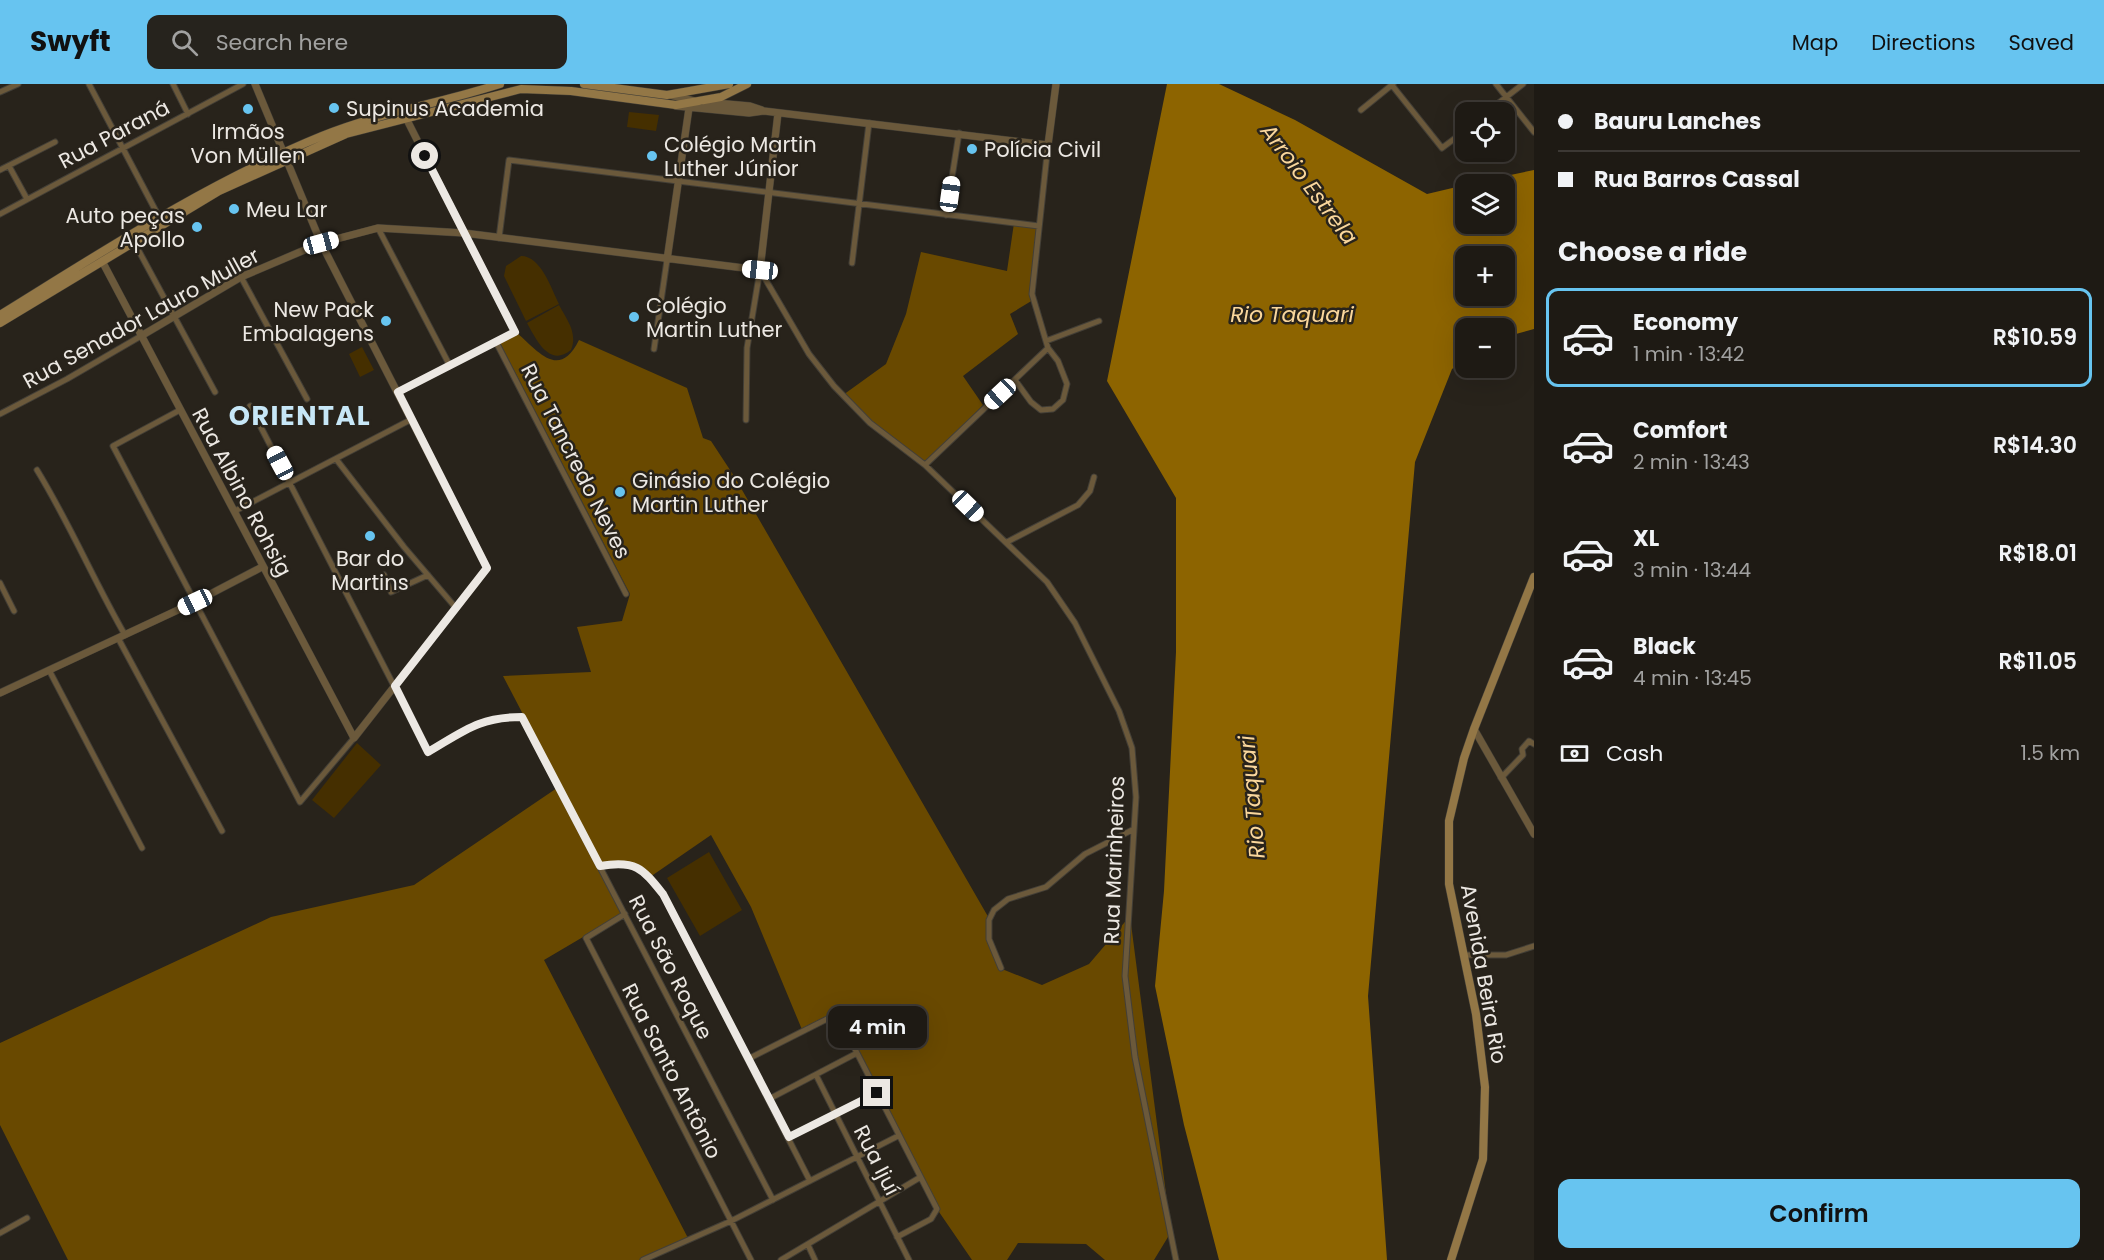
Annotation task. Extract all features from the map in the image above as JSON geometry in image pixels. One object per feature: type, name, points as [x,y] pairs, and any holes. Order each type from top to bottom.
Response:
[{"type":"main road","points":[[404,114],[500,84]]},
{"type":"main road","points":[[584,84],[665,104],[696,102],[721,97],[747,84]]},
{"type":"main road","points":[[0,323],[219,191],[344,128],[520,86],[610,89],[667,95],[694,87],[729,84]]},
{"type":"main road","points":[[0,315],[214,185],[285,156]]},
{"type":"main road","name":"Avenida Beira Rio","points":[[1451,1260],[1479,1173],[1484,1143],[1484,1065],[1465,955],[1449,884],[1447,854],[1449,821],[1473,729],[1534,577]]},
{"type":"street","points":[[0,92],[18,84]]},
{"type":"street","points":[[89,84],[159,217]]},
{"type":"street","points":[[173,84],[188,114]]},
{"type":"street","name":"Rua Paraná","points":[[0,214],[243,84]]},
{"type":"street","points":[[180,410],[113,446],[300,802],[354,738],[487,568],[321,243],[255,84]]},
{"type":"street","points":[[1015,380],[1030,402],[1041,410],[1053,409],[1064,400],[1067,384],[1058,361],[1047,345],[1032,294],[1056,84]]},
{"type":"street","points":[[1361,110],[1392,84],[1442,148],[1455,138]]},
{"type":"street","points":[[1496,84],[1534,132]]},
{"type":"street","points":[[1500,102],[1523,84]]},
{"type":"street","points":[[667,95],[696,102],[750,106],[778,113],[1048,145]]},
{"type":"street","points":[[665,104],[749,113],[764,111]]},
{"type":"street","points":[[654,349],[689,108]]},
{"type":"street","points":[[746,420],[747,348],[760,270],[778,113]]},
{"type":"street","points":[[398,392],[515,332],[404,114]]},
{"type":"street","points":[[852,263],[869,123]]},
{"type":"street","points":[[946,214],[959,133]]},
{"type":"street","points":[[0,170],[55,142]]},
{"type":"street","points":[[499,237],[509,160],[1039,226]]},
{"type":"street","points":[[9,166],[27,199]]},
{"type":"street","points":[[378,228],[450,366]]},
{"type":"street","name":"Rua Senador Lauro Muller","points":[[0,414],[68,379],[241,277],[321,243],[378,228],[464,233],[760,270]]},
{"type":"street","points":[[134,242],[215,392]]},
{"type":"street","name":"Rua Albino Rohsig","points":[[102,261],[354,738]]},
{"type":"street","name":"Rua Marinheiros","points":[[760,270],[809,354],[834,386],[870,423],[925,465],[1007,542],[1058,597],[1075,623],[1119,711],[1132,748],[1136,797],[1125,976],[1135,1057],[1176,1260]]},
{"type":"street","points":[[241,277],[307,399]]},
{"type":"street","points":[[925,465],[1015,380],[1047,345],[1099,321]]},
{"type":"street","name":"Rua Tancredo Neves","points":[[496,342],[626,594]]},
{"type":"street","points":[[250,406],[395,686]]},
{"type":"street","points":[[235,511],[412,419]]},
{"type":"street","points":[[336,459],[456,608]]},
{"type":"street","points":[[38,470],[66,517],[96,585],[222,831]]},
{"type":"street","points":[[1007,542],[1078,505],[1090,491],[1094,477]]},
{"type":"street","points":[[0,693],[195,602],[262,567]]},
{"type":"street","points":[[384,575],[391,592],[428,575]]},
{"type":"street","points":[[0,583],[14,611]]},
{"type":"street","points":[[48,670],[142,848]]},
{"type":"street","name":"Rua São Roque","points":[[395,686],[428,752],[480,722],[496,717],[522,717],[773,1200]]},
{"type":"street","points":[[1473,729],[1534,834]]},
{"type":"street","points":[[1502,778],[1523,755],[1522,749],[1529,741],[1534,744]]},
{"type":"street","points":[[1001,968],[989,939],[989,920],[994,910],[1008,899],[1046,887],[1085,854],[1134,829]]},
{"type":"street","points":[[600,866],[622,862],[643,869],[663,894],[810,1181]]},
{"type":"street","name":"Rua Santo Antônio","points":[[625,914],[586,938],[751,1260]]},
{"type":"street","points":[[1465,955],[1506,955],[1533,948]]},
{"type":"street","points":[[748,1059],[837,1014],[919,1178],[937,1209],[931,1219],[897,1237]]},
{"type":"street","points":[[769,1099],[857,1053]]},
{"type":"street","name":"Rua Ijuí","points":[[816,1075],[909,1260]]},
{"type":"street","points":[[789,1137],[877,1093]]},
{"type":"street","points":[[643,1260],[731,1221],[898,1136]]},
{"type":"street","points":[[782,1260],[919,1178]]},
{"type":"street","points":[[0,1233],[27,1218]]},
{"type":"street","points":[[808,1245],[815,1260]]},
{"type":"shaded area","points":[[629,112],[659,115],[656,131],[627,127]]},
{"type":"shaded area","points":[[1014,223],[1039,226],[1033,300],[1010,314],[1018,334],[963,376],[983,405],[925,465],[870,423],[843,395],[886,364],[906,314],[921,252],[1007,271]]},
{"type":"shaded area","points":[[521,256],[528,257],[540,267],[559,304],[526,321],[504,276],[506,266]]},
{"type":"shaded area","points":[[559,305],[571,327],[573,344],[571,350],[556,356],[544,349],[527,323]]},
{"type":"shaded area","points":[[516,332],[549,359],[564,358],[579,340],[687,388],[703,438],[711,441],[734,476],[990,920],[990,939],[1002,969],[1042,985],[1089,964],[1130,916],[1171,1232],[1154,1260],[1105,1260],[1086,1244],[1018,1243],[1007,1260],[972,1260],[937,1209],[838,1015],[803,1032],[751,907],[711,835],[650,877],[624,862],[602,866],[503,676],[591,672],[577,627],[622,621],[630,594],[499,341]]},
{"type":"shaded area","points":[[362,347],[374,370],[360,377],[349,354]]},
{"type":"shaded area","points":[[357,743],[381,765],[334,818],[312,800]]},
{"type":"shaded area","points":[[557,788],[622,914],[544,960],[689,1240],[643,1260],[68,1260],[0,1125],[0,1043],[271,917],[414,885]]},
{"type":"shaded area","points":[[709,852],[742,910],[700,936],[667,878]]},
{"type":"water","name":"Rio Taquari","points":[[1167,84],[1219,84],[1295,120],[1427,194],[1455,187],[1455,234],[1515,234],[1515,174],[1534,170],[1534,329],[1515,334],[1515,318],[1455,318],[1455,367],[1452,369],[1415,462],[1368,996],[1387,1260],[1219,1260],[1184,1125],[1155,986],[1164,891],[1176,652],[1176,498],[1107,381]]},
{"type":"place","name":"Supinus Academia","points":[[334,108]]},
{"type":"place","name":"Irmãos Von Müllen","points":[[248,109]]},
{"type":"place","name":"Polícia Civil","points":[[972,149]]},
{"type":"place","name":"Colégio Martin Luther Júnior","points":[[652,156]]},
{"type":"place","name":"Meu Lar","points":[[234,209]]},
{"type":"place","name":"Auto peças Apollo","points":[[197,227]]},
{"type":"place","name":"Colégio Martin Luther","points":[[634,317]]},
{"type":"place","name":"New Pack Embalagens","points":[[386,321]]},
{"type":"place","name":"Ginásio do Colégio Martin Luther","points":[[620,492]]},
{"type":"place","name":"Bar do Martins","points":[[370,536]]},
{"type":"district","name":"ORIENTAL","points":[[300,415]]},
{"type":"route","points":[[425,156],[515,332],[398,392],[487,568],[395,686],[428,752],[480,722],[496,717],[522,717],[600,866],[622,862],[643,869],[663,894],[789,1137],[877,1093]]},
{"type":"water label","name":"Arroio Estrela","points":[[1309,184]]}]
